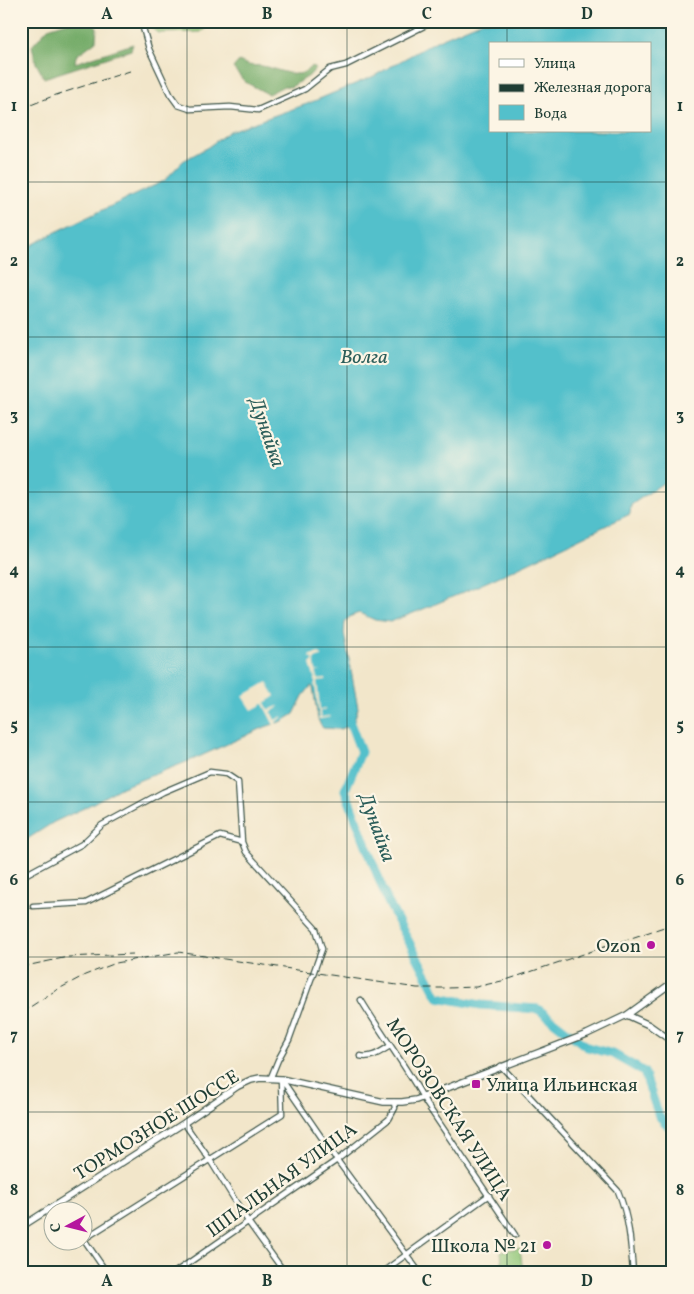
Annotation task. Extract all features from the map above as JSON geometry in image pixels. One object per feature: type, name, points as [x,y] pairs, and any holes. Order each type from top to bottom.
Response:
[{"type":"street","points":[[141,21],[149,49],[170,94],[178,105],[190,109],[230,107],[258,110],[304,89],[330,69],[346,65],[428,24]]},
{"type":"street","points":[[21,877],[82,844],[102,826],[163,792],[210,772],[226,774],[238,782],[242,842],[246,852],[316,929],[322,949],[289,1040],[271,1077]]},
{"type":"street","points":[[33,906],[86,903],[220,836],[242,842]]},
{"type":"street","name":"ТОРМОЗНОЕ ШОССЕ","points":[[60,1202],[184,1123],[238,1086],[251,1080],[271,1077],[373,1100],[408,1101],[423,1097],[587,1034],[627,1016],[673,982]]},
{"type":"street","name":"МОРОЗОВСКАЯ УЛИЦА","points":[[362,1000],[423,1097],[515,1235]]},
{"type":"street","points":[[627,1016],[649,1025],[673,1042]]},
{"type":"street","points":[[360,1056],[362,1058],[373,1056],[390,1046]]},
{"type":"street","points":[[501,1066],[618,1191],[625,1208],[630,1234],[633,1273]]},
{"type":"street","points":[[92,1232],[282,1114],[281,1079]]},
{"type":"street","points":[[281,1079],[337,1160],[408,1254],[420,1273]]},
{"type":"street","name":"ШПАЛЬНАЯ УЛИЦА","points":[[174,1273],[337,1160],[389,1119],[395,1108],[394,1102]]},
{"type":"street","points":[[184,1123],[210,1160],[248,1223],[285,1273]]},
{"type":"street","points":[[381,1273],[489,1195]]},
{"type":"street","name":"ТОРМОЗНОЕ ШОССЕ","points":[[21,1227],[42,1214]]},
{"type":"street","points":[[92,1251],[107,1273]]},
{"type":"green space","points":[[90,21],[97,27],[96,41],[76,56],[75,63],[133,44],[131,50],[44,78],[36,63],[32,46],[48,28],[64,23]]},
{"type":"green space","points":[[149,21],[206,21],[209,25],[201,32],[158,33],[150,27]]},
{"type":"green space","points":[[239,61],[248,65],[262,66],[293,74],[302,73],[312,66],[315,69],[309,76],[291,87],[284,86],[268,94],[245,82],[233,68]]},
{"type":"green space","points":[[520,1248],[523,1273],[503,1273],[501,1251]]},
{"type":"water","name":"Волга","points":[[483,21],[673,21],[673,476],[631,505],[630,514],[512,571],[390,622],[375,620],[359,613],[351,616],[345,621],[344,633],[358,708],[354,721],[350,726],[340,729],[323,728],[321,726],[318,719],[313,687],[311,686],[303,696],[294,714],[283,721],[122,787],[54,822],[21,843],[21,251],[56,232],[164,181],[183,161],[208,147],[230,131],[307,104],[374,76],[438,40]]},
{"type":"pier","points":[[320,653],[321,657],[314,659],[316,671],[322,671],[316,672],[317,679],[326,678],[326,680],[317,681],[320,709],[325,709],[320,711],[321,717],[331,717],[318,719],[315,685],[312,686],[315,684],[315,680],[310,664],[313,658],[311,659],[310,655]]},
{"type":"pier","points":[[267,682],[275,696],[265,703],[269,710],[279,707],[271,712],[275,720],[283,716],[276,722],[278,726],[275,727],[263,704],[252,710],[243,696]]},
{"type":"waterway","name":"Дунайка","points":[[347,715],[361,752],[345,790],[387,900],[438,997],[481,1005],[538,1009],[587,1047],[613,1054],[644,1072],[659,1116],[673,1131]]},
{"type":"railway","points":[[21,109],[53,96],[133,70]]},
{"type":"railway","points":[[21,1013],[53,992],[85,975],[116,963],[178,952],[417,988],[476,987],[506,980],[673,924]]},
{"type":"railway","points":[[21,967],[68,957],[133,954]]},
{"type":"place","name":"Ozon","points":[[651,945]]},
{"type":"place","name":"Улица Ильинская","points":[[476,1084]]},
{"type":"place","name":"Школа № 21","points":[[547,1245]]}]
